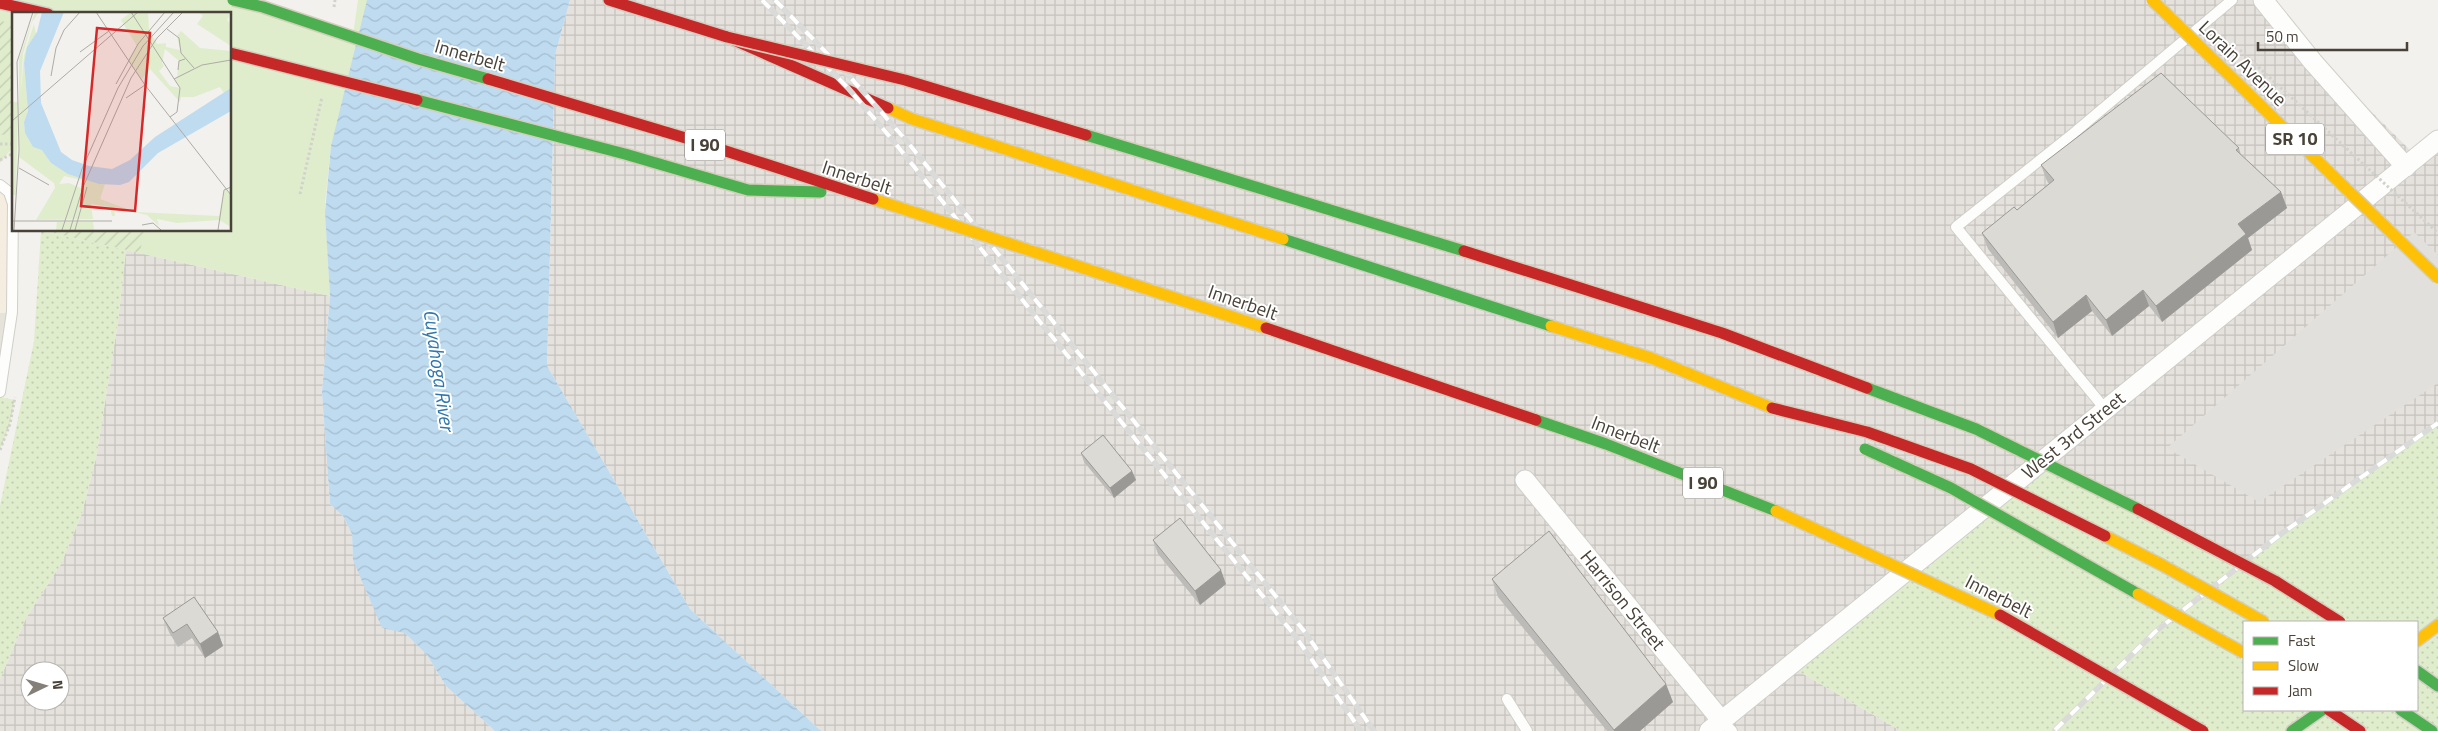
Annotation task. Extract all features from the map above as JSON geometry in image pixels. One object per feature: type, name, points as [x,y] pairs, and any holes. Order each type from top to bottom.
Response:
[{"type":"main road","name":"Innerbelt","points":[[232,0],[263,7],[418,59],[680,136],[1176,298],[1606,444],[1801,521],[2000,615],[2204,731]]},
{"type":"main road","points":[[609,0],[727,37],[904,80],[1501,262],[1722,333],[1976,429],[2193,536],[2275,581],[2338,621]]},
{"type":"main road","name":"Lorain Avenue","points":[[2152,0],[2438,278]]},
{"type":"main road","points":[[0,3],[39,12]]},
{"type":"main road","points":[[727,37],[912,119],[1651,358],[1839,438]]},
{"type":"main road","points":[[231,53],[288,66],[615,151],[748,190],[850,193]]},
{"type":"main road","points":[[1772,408],[1867,432],[1971,470],[2162,564],[2262,621]]},
{"type":"main road","points":[[1856,445],[1951,488],[2243,652]]},
{"type":"main road","points":[[2418,640],[2438,625]]},
{"type":"main road","points":[[2418,672],[2438,686]]},
{"type":"main road","points":[[2292,731],[2321,711]]},
{"type":"main road","points":[[2331,711],[2360,731]]},
{"type":"main road","points":[[2402,711],[2432,731]]},
{"type":"street","points":[[2263,0],[2313,62],[2406,167]]},
{"type":"street","name":"West 3rd Street","points":[[1720,727],[2105,409],[2438,140]]},
{"type":"street","name":"Harrison Street","points":[[1525,480],[1720,727]]},
{"type":"lane","points":[[2105,409],[1956,227],[2069,137],[2232,0]]},
{"type":"lane","points":[[0,185],[9,192],[12,201]]},
{"type":"lane","points":[[0,392],[12,312],[13,231]]},
{"type":"lane","points":[[1507,699],[1527,731]]},
{"type":"path","points":[[2236,46],[2438,233]]},
{"type":"path","points":[[0,160],[12,154]]},
{"type":"path","points":[[0,434],[4,439]]},
{"type":"shaded area","points":[[570,0],[2259,0],[2417,157],[2438,140],[2438,423],[2281,534],[2245,562],[1788,665],[1901,731],[821,731],[690,609],[547,366],[555,55]]},
{"type":"shaded area","points":[[0,185],[9,192],[12,312],[0,313]]},
{"type":"shaded area","points":[[2414,232],[2438,255],[2438,383],[2259,502],[2167,448]]},
{"type":"shaded area","points":[[126,250],[330,296],[322,393],[330,504],[343,516],[352,534],[353,560],[405,633],[427,655],[446,686],[495,731],[0,731],[0,679],[26,618],[61,564],[82,513],[96,458],[118,322]]},
{"type":"shaded area","points":[[12,312],[0,392],[0,313]]},
{"type":"green space","points":[[0,0],[232,0],[353,35],[358,0],[372,0],[363,42],[331,146],[325,204],[330,296],[41,231],[231,231],[231,12],[12,12],[12,148],[0,163]]},
{"type":"green space","points":[[0,21],[12,23],[12,134],[0,135]]},
{"type":"green space","points":[[41,231],[126,250],[118,322],[96,458],[82,513],[61,564],[26,618],[0,679],[0,506],[34,341]]},
{"type":"green space","points":[[45,231],[144,231],[140,253]]},
{"type":"green space","points":[[0,397],[15,400],[10,424],[0,450]]},
{"type":"green space","points":[[2438,423],[2438,731],[1901,731],[1788,665],[2040,461],[2245,562],[2281,534]]},
{"type":"water","name":"Cuyahoga River","points":[[367,0],[570,0],[555,55],[547,366],[690,609],[821,731],[495,731],[446,686],[427,655],[405,633],[382,628],[353,560],[352,534],[343,516],[330,504],[322,393],[330,296],[325,212],[331,146]]},
{"type":"building","points":[[2161,73],[2239,148],[2236,150],[2281,192],[2238,224],[2246,234],[2156,306],[2143,290],[2106,320],[2086,295],[2053,322],[1982,233],[2014,207],[2017,210],[2054,180],[2041,165]]},
{"type":"building","points":[[1103,435],[1132,471],[1110,488],[1081,453]]},
{"type":"building","points":[[1180,518],[1221,570],[1195,591],[1153,540]]},
{"type":"building","points":[[1549,531],[1666,684],[1614,730],[1492,579]]},
{"type":"building","points":[[194,597],[218,632],[200,644],[187,624],[173,633],[163,618]]},
{"type":"railway","points":[[762,0],[848,88],[890,137],[1296,637],[1361,731]]},
{"type":"railway","points":[[775,0],[851,78],[905,139],[1304,631],[1374,731]]},
{"type":"railway","points":[[2055,730],[2156,631],[2281,534],[2438,423]]},
{"type":"traffic: fast","points":[[233,0],[263,7],[418,59],[488,79]]},
{"type":"traffic: fast","points":[[417,100],[625,154],[748,190],[821,192]]},
{"type":"traffic: fast","points":[[1086,135],[1464,251]]},
{"type":"traffic: fast","points":[[1283,239],[1551,326]]},
{"type":"traffic: fast","points":[[1867,388],[1976,429],[2138,509]]},
{"type":"traffic: fast","points":[[1536,420],[1606,444],[1776,511]]},
{"type":"traffic: fast","points":[[1865,449],[1951,488],[2138,594]]},
{"type":"traffic: fast","points":[[2418,672],[2438,686]]},
{"type":"traffic: fast","points":[[2292,731],[2321,711]]},
{"type":"traffic: fast","points":[[2402,711],[2432,731]]},
{"type":"traffic: slow","points":[[2152,0],[2438,278]]},
{"type":"traffic: slow","points":[[888,108],[912,119],[1283,239]]},
{"type":"traffic: slow","points":[[873,199],[1266,328]]},
{"type":"traffic: slow","points":[[1551,326],[1651,358],[1772,408]]},
{"type":"traffic: slow","points":[[1776,511],[2000,615]]},
{"type":"traffic: slow","points":[[2105,536],[2162,565],[2262,621]]},
{"type":"traffic: slow","points":[[2138,594],[2243,652]]},
{"type":"traffic: slow","points":[[2418,640],[2438,625]]},
{"type":"traffic: jam","points":[[609,0],[727,37],[888,108]]},
{"type":"traffic: jam","points":[[0,3],[39,12]]},
{"type":"traffic: jam","points":[[727,37],[905,80],[1086,135]]},
{"type":"traffic: jam","points":[[231,53],[417,100]]},
{"type":"traffic: jam","points":[[488,79],[689,139],[873,199]]},
{"type":"traffic: jam","points":[[1464,251],[1722,333],[1867,388]]},
{"type":"traffic: jam","points":[[1266,328],[1536,420]]},
{"type":"traffic: jam","points":[[1772,408],[1867,432],[1971,469],[2105,536]]},
{"type":"traffic: jam","points":[[2138,509],[2275,581],[2338,621]]},
{"type":"traffic: jam","points":[[2000,615],[2203,731]]},
{"type":"traffic: jam","points":[[2330,711],[2360,731]]}]
